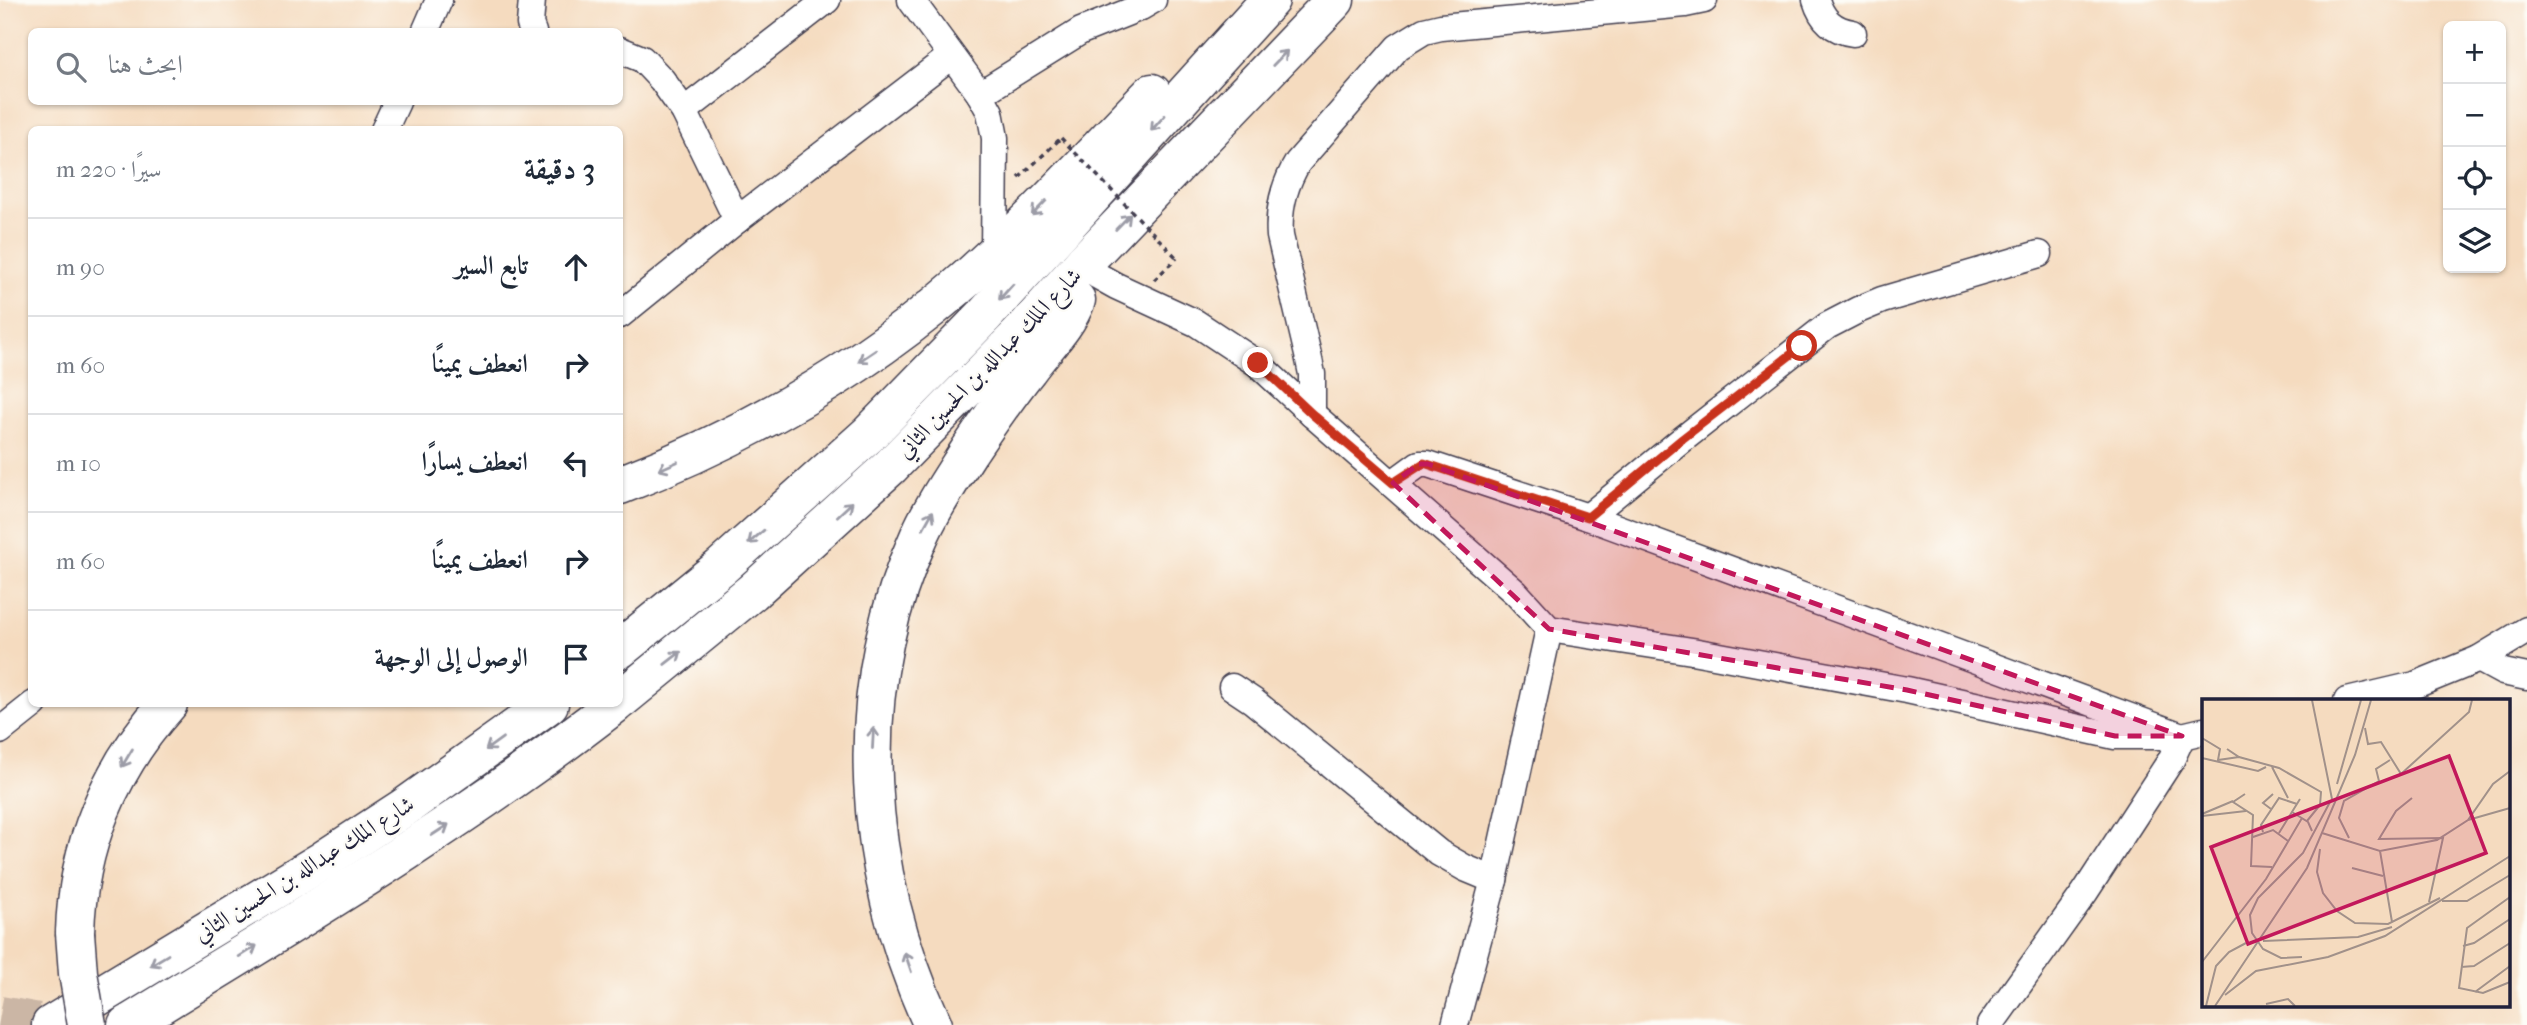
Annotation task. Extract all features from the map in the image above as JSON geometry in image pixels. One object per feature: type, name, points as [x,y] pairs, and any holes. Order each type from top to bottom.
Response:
[{"type":"highway","name":"شارع الملك عبدالله بن الحسين الثاني","points":[[623,647],[721,567],[868,435],[984,316],[1270,0]]},
{"type":"highway","points":[[623,484],[745,430],[833,379],[917,320],[994,254],[1212,31],[1238,11],[1270,0]]},
{"type":"highway","name":"شارع الملك عبدالله بن الحسين الثاني","points":[[623,698],[752,592],[881,475],[1003,352],[1084,262],[1335,0]]},
{"type":"highway","points":[[933,1025],[894,922],[876,828],[872,744],[874,709],[886,638],[919,536],[970,450],[1067,318],[1079,292],[1084,262]]},
{"type":"highway","points":[[87,1025],[78,973],[75,933],[79,880],[96,820],[123,763],[166,707]]},
{"type":"highway","name":"شارع الملك عبدالله بن الحسين الثاني","points":[[51,1025],[322,861],[405,807],[545,707]]},
{"type":"highway","name":"شارع الملك عبدالله بن الحسين الثاني","points":[[127,1025],[444,827],[611,707]]},
{"type":"street","points":[[427,28],[439,0]]},
{"type":"street","points":[[532,0],[532,28]]},
{"type":"street","points":[[684,111],[827,0]]},
{"type":"street","points":[[911,0],[990,111],[995,138],[994,254]]},
{"type":"street","points":[[980,94],[1080,31],[1153,0]]},
{"type":"street","points":[[1312,414],[1312,374],[1280,236],[1279,217],[1287,180],[1298,162],[1398,47],[1424,31],[1441,27],[1704,0]]},
{"type":"street","points":[[1816,0],[1824,18],[1832,26],[1853,33]]},
{"type":"street","points":[[623,51],[642,59],[662,80],[684,111],[737,220]]},
{"type":"street","points":[[623,313],[737,220],[951,56]]},
{"type":"street","points":[[386,126],[396,105]]},
{"type":"street","points":[[1588,517],[1682,439],[1843,317],[1882,300],[2039,254]]},
{"type":"street","points":[[1084,262],[1098,276],[1116,286],[1218,335],[1277,379],[1312,414],[1516,593],[1549,629],[1907,690],[2115,736],[2193,734]]},
{"type":"street","points":[[1393,483],[1424,463],[1588,517],[2193,734]]},
{"type":"street","points":[[1455,1025],[1493,880],[1549,629]]},
{"type":"street","points":[[2356,699],[2415,685],[2479,659],[2527,630]]},
{"type":"street","points":[[2479,659],[2503,672],[2527,677]]},
{"type":"street","points":[[1233,687],[1438,853],[1493,880]]},
{"type":"street","points":[[0,730],[30,707]]},
{"type":"street","points":[[1990,1025],[2085,892],[2171,760],[2193,734]]},
{"type":"path","points":[[1030,169],[1061,138],[1177,258],[1159,276]]},
{"type":"highlighted area","points":[[1419,464],[1428,464],[2182,736],[2115,736],[1907,690],[1549,629],[1393,483]]},
{"type":"tunnel","points":[[0,1015],[56,1025]]},
{"type":"route","points":[[1258,363],[1312,414],[1393,483],[1424,463],[1588,517],[1682,439],[1802,346]]}]
